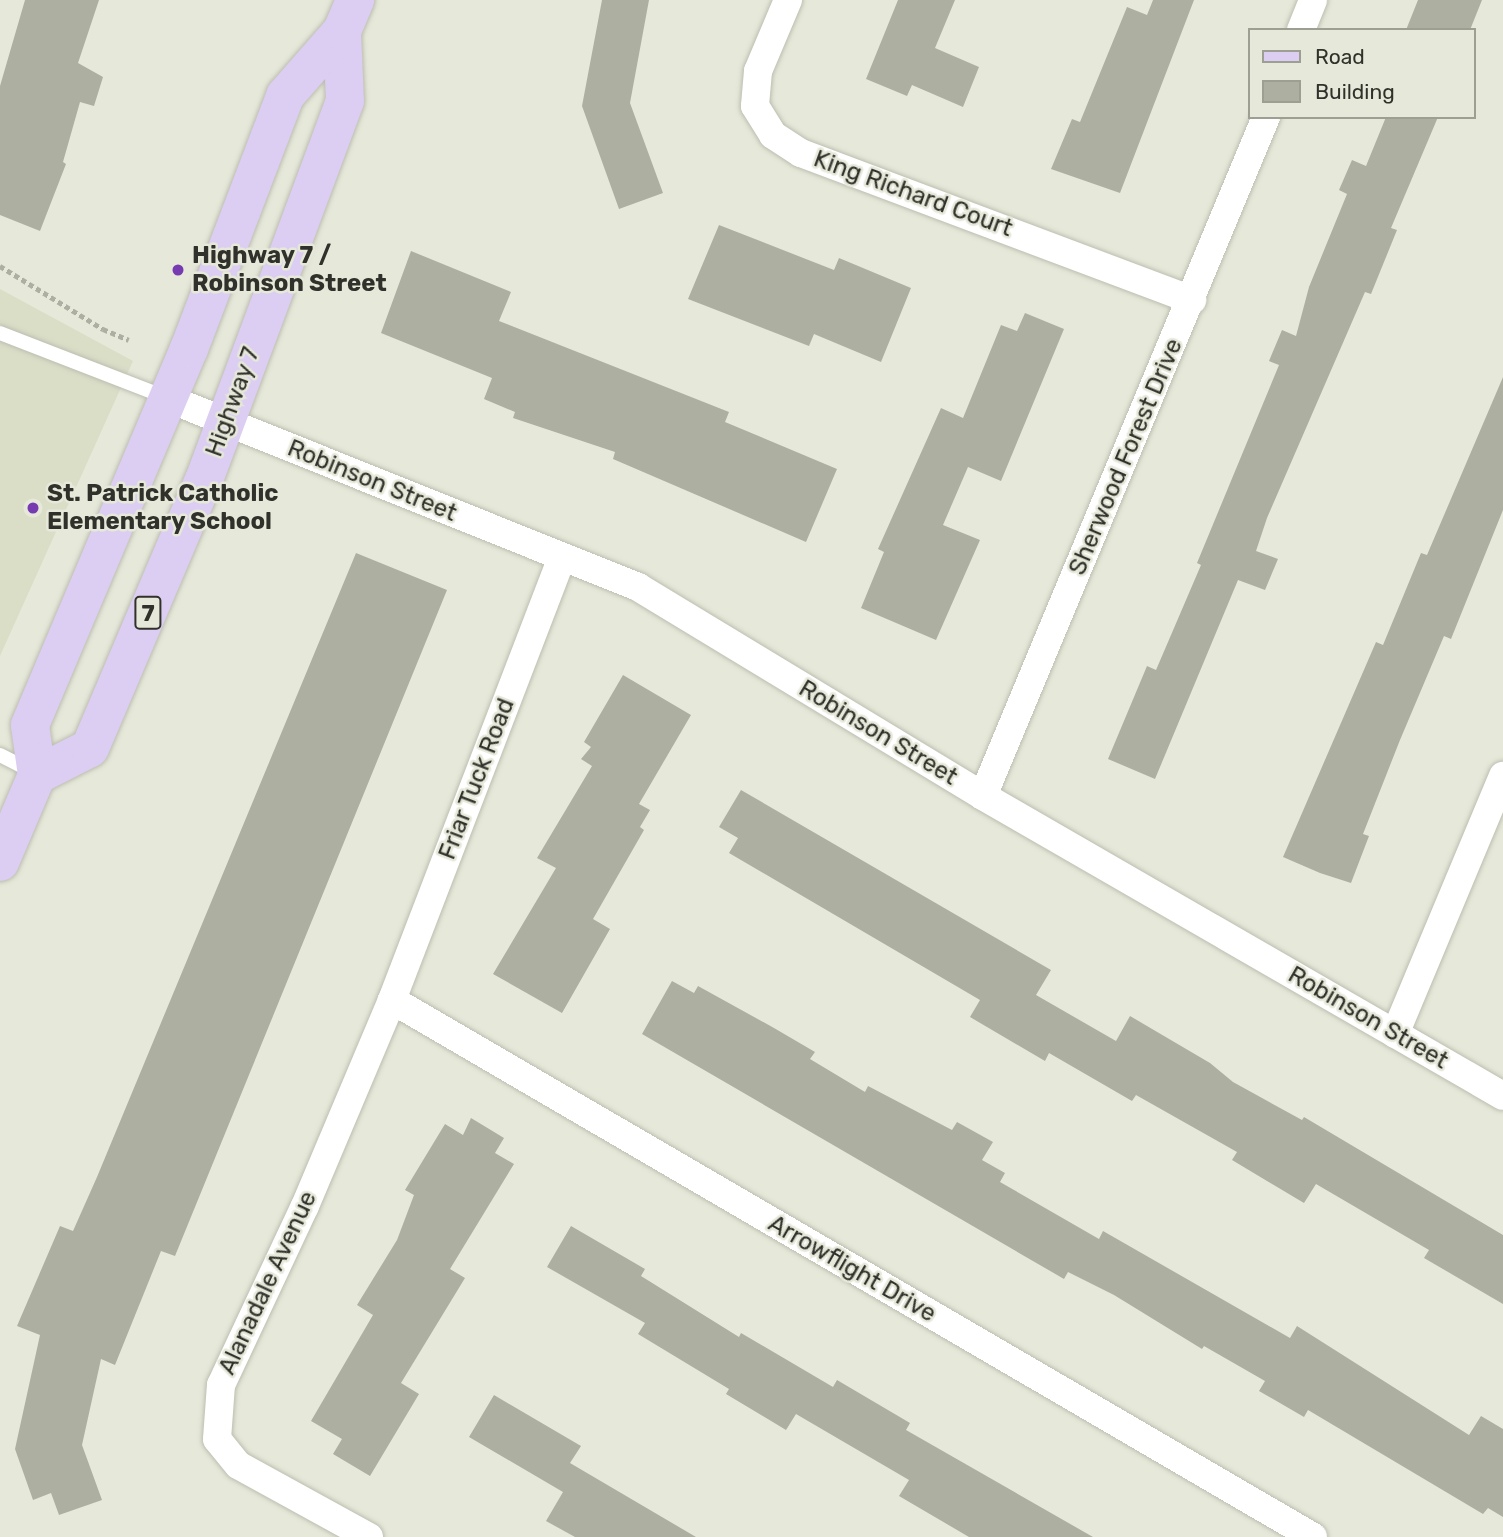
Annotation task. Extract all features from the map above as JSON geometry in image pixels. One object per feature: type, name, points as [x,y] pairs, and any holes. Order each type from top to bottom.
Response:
[{"type":"main road","name":"Highway 7","points":[[349,15],[345,101],[228,423],[90,748],[37,775],[30,725],[167,398],[285,96],[349,15]]},
{"type":"main road","points":[[0,862],[37,775]]},
{"type":"street","name":"King Richard Court","points":[[788,0],[758,71],[755,106],[773,135],[801,153],[1192,300]]},
{"type":"street","points":[[1302,28],[1313,0]]},
{"type":"street","name":"Sherwood Forest Drive","points":[[983,796],[1265,119]]},
{"type":"street","name":"Robinson Street","points":[[167,398],[638,587],[983,796],[1503,1096]]},
{"type":"street","name":"Friar Tuck Road","points":[[392,1000],[562,558]]},
{"type":"street","points":[[1395,1034],[1503,775]]},
{"type":"street","name":"Alanadale Avenue","points":[[369,1537],[238,1465],[217,1439],[221,1385],[305,1206],[392,1000]]},
{"type":"street","name":"Arrowflight Drive","points":[[392,1000],[1313,1537]]},
{"type":"lane","points":[[0,333],[167,398]]},
{"type":"lane","points":[[0,755],[37,775]]},
{"type":"path","points":[[0,266],[103,329],[129,340]]},
{"type":"shaded area","name":"St. Patrick Catholic Elementary School","points":[[0,289],[133,361],[0,656]]},
{"type":"building","points":[[25,0],[99,0],[78,63],[103,77],[94,106],[80,102],[63,162],[66,164],[40,231],[0,215],[0,86]]},
{"type":"building","points":[[602,0],[649,0],[630,103],[663,193],[619,209],[582,106]]},
{"type":"building","points":[[898,0],[955,0],[935,48],[979,67],[963,107],[912,85],[907,96],[866,79]]},
{"type":"building","points":[[1153,0],[1194,0],[1120,193],[1051,169],[1072,119],[1080,122],[1127,7],[1147,15]]},
{"type":"building","points":[[1418,0],[1482,0],[1471,28],[1407,28]]},
{"type":"building","points":[[1385,119],[1437,119],[1391,228],[1397,230],[1371,294],[1365,292],[1267,518],[1256,551],[1278,559],[1265,590],[1238,580],[1155,779],[1108,759],[1147,666],[1156,670],[1201,565],[1197,563],[1279,365],[1269,361],[1282,330],[1296,336],[1309,287],[1347,194],[1339,190],[1352,160],[1366,166]]},
{"type":"building","points":[[719,225],[834,270],[839,258],[911,288],[881,362],[814,334],[809,346],[688,299]]},
{"type":"building","points":[[411,251],[511,292],[499,321],[729,412],[725,422],[837,469],[806,542],[613,459],[615,452],[513,418],[515,412],[484,399],[492,378],[381,333]]},
{"type":"building","points":[[1025,313],[1064,329],[1001,481],[968,467],[943,525],[980,540],[936,640],[861,608],[884,552],[878,549],[941,408],[963,418],[1001,325],[1017,331]]},
{"type":"building","points":[[1503,377],[1503,510],[1451,639],[1444,636],[1400,740],[1363,834],[1369,836],[1351,883],[1320,873],[1283,857],[1376,642],[1383,645],[1421,553],[1427,555]]},
{"type":"building","points":[[356,553],[447,590],[175,1256],[161,1251],[115,1365],[101,1359],[82,1445],[102,1500],[59,1515],[51,1493],[33,1500],[15,1449],[40,1335],[17,1326],[60,1226],[73,1231],[97,1177]]},
{"type":"building","points":[[623,675],[691,715],[639,804],[650,810],[640,827],[644,830],[593,919],[610,929],[562,1013],[493,974],[556,868],[537,858],[592,766],[581,759],[591,747],[584,742]]},
{"type":"building","points":[[741,790],[1051,970],[1036,995],[1116,1041],[1130,1016],[1210,1063],[1233,1082],[1302,1120],[1304,1117],[1503,1235],[1503,1304],[1424,1258],[1429,1250],[1316,1184],[1304,1203],[1232,1160],[1237,1152],[1136,1095],[1132,1101],[1049,1053],[1045,1061],[970,1017],[980,1000],[729,853],[738,838],[719,827]]},
{"type":"building","points":[[672,981],[694,993],[698,986],[774,1028],[815,1052],[810,1059],[865,1092],[868,1086],[952,1130],[957,1122],[993,1142],[982,1160],[1005,1173],[1000,1182],[1099,1239],[1103,1231],[1290,1338],[1297,1326],[1469,1435],[1481,1416],[1503,1429],[1503,1517],[1488,1508],[1483,1514],[1308,1410],[1304,1417],[1259,1391],[1265,1381],[1204,1346],[1202,1349],[1114,1295],[1068,1272],[1064,1279],[642,1034]]},
{"type":"building","points":[[471,1118],[504,1138],[495,1153],[514,1164],[450,1269],[465,1278],[401,1383],[419,1394],[370,1476],[333,1454],[342,1439],[311,1421],[373,1315],[357,1305],[397,1240],[414,1195],[405,1190],[445,1124],[463,1135]]},
{"type":"building","points":[[571,1226],[645,1269],[641,1276],[739,1337],[741,1333],[833,1387],[837,1380],[910,1423],[906,1430],[1093,1537],[969,1537],[899,1496],[909,1480],[796,1414],[786,1430],[726,1394],[729,1389],[638,1334],[645,1323],[547,1267]]},
{"type":"building","points":[[494,1395],[581,1446],[570,1463],[696,1537],[575,1537],[546,1521],[563,1492],[469,1437]]},
{"type":"place","name":"Highway 7 / Robinson Street","points":[[178,270]]},
{"type":"place","name":"St. Patrick Catholic Elementary School","points":[[33,508]]}]
